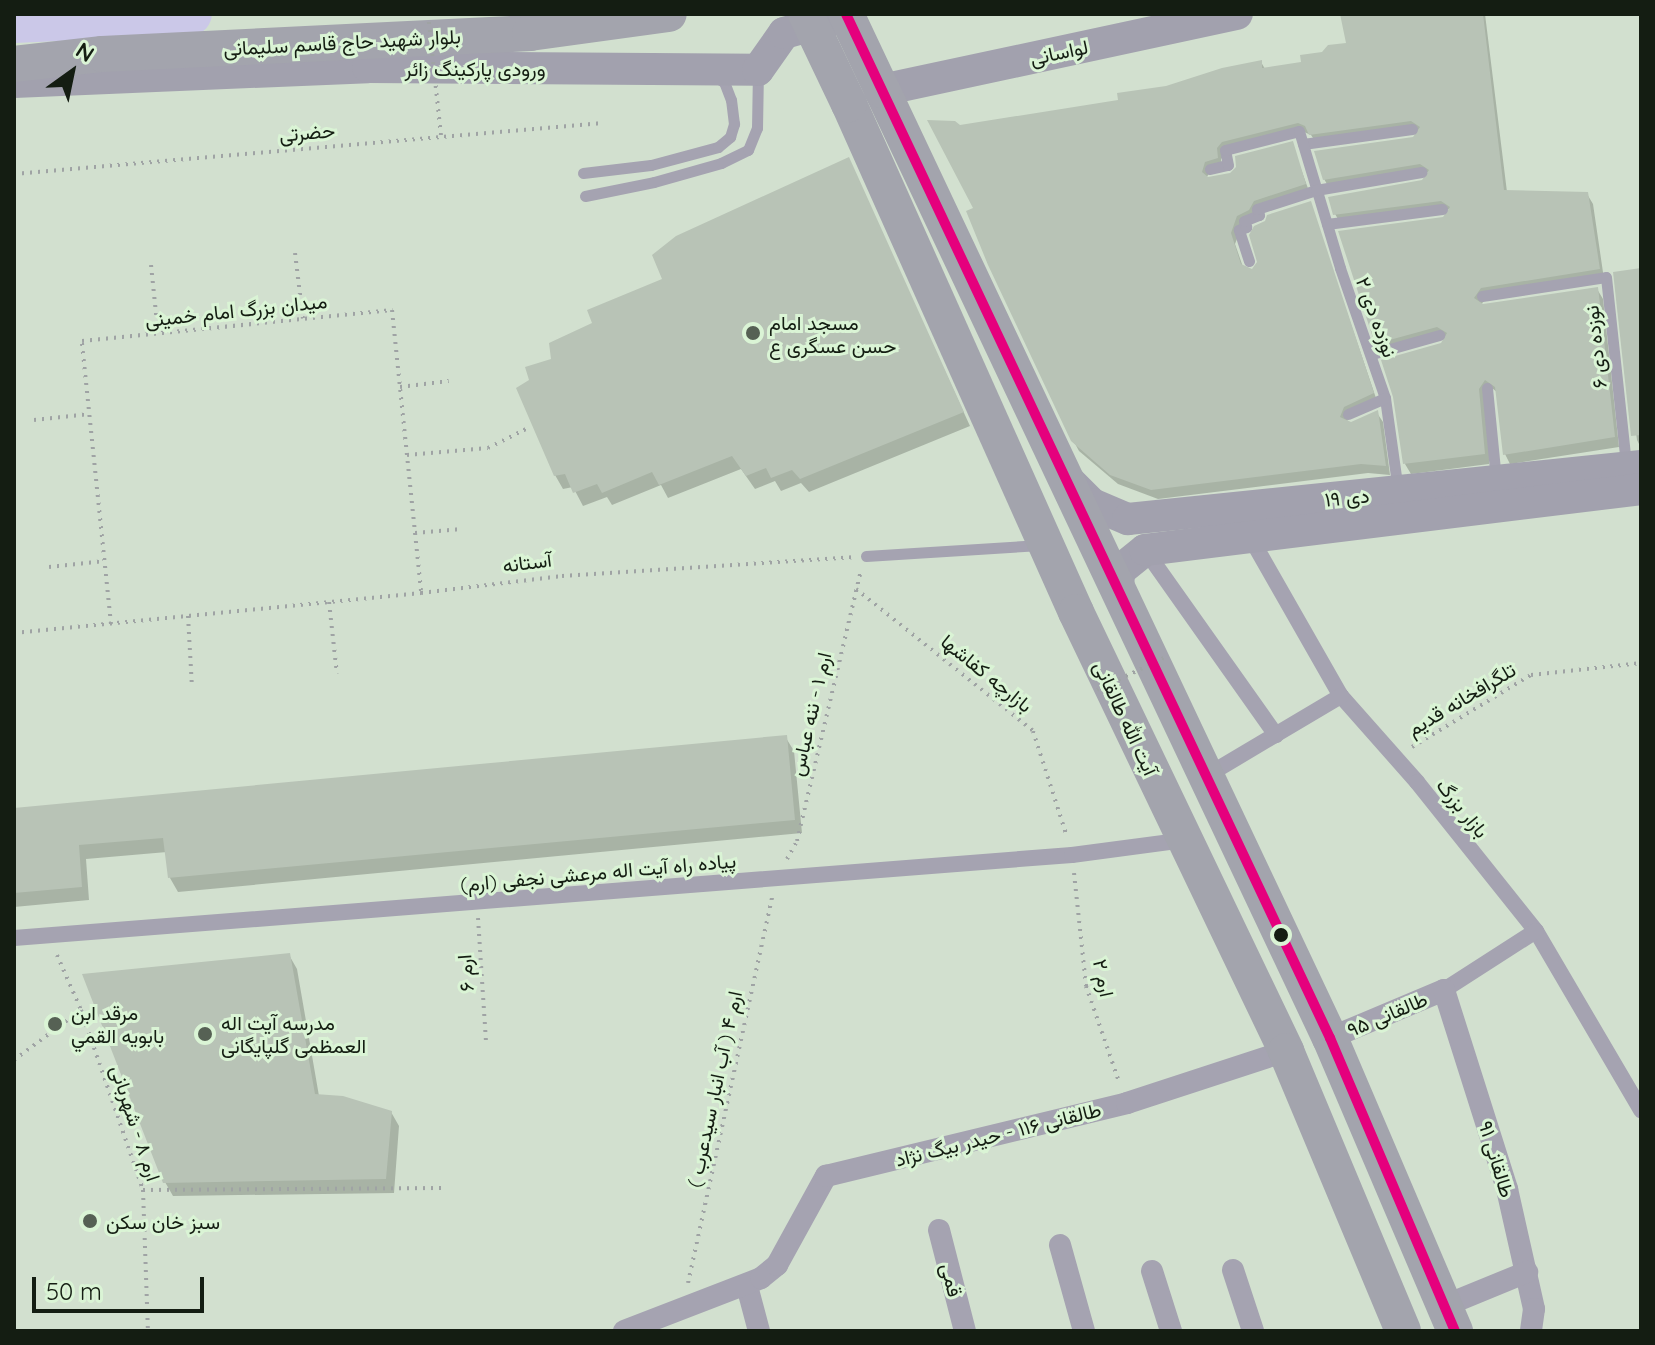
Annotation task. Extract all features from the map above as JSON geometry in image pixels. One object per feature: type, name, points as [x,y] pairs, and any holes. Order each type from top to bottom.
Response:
[{"type":"main road","name":"بلوار شهید حاج قاسم سلیمانی","points":[[14,64],[102,54],[530,33],[669,14]]},
{"type":"main road","name":"آیت الله طالقانی","points":[[806,14],[1045,545],[1286,1051],[1395,1329]]},
{"type":"main road","points":[[846,14],[1330,1038],[1450,1319]]},
{"type":"main road","points":[[758,70],[784,33],[800,26],[858,14]]},
{"type":"main road","name":"لواسانی","points":[[882,90],[1237,14]]},
{"type":"main road","name":"ورودی پارکینگ زائر","points":[[14,82],[368,67],[708,73],[758,70]]},
{"type":"main road","name":"۱۹ دی","points":[[1067,479],[1092,504],[1128,519],[1400,505],[1634,478]]},
{"type":"main road","name":"۱۹ دی","points":[[1145,550],[1249,535],[1400,505],[1497,481],[1634,478]]},
{"type":"main road","points":[[1118,591],[1119,571],[1145,550]]},
{"type":"street","name":"بازار بزرگ","points":[[1249,535],[1341,696],[1395,757],[1536,931],[1641,1110]]},
{"type":"street","points":[[1145,550],[1276,735]]},
{"type":"street","points":[[1206,776],[1341,696]]},
{"type":"street","name":"پیاده راه آیت اله مرعشی نجفی (ارم)","points":[[14,938],[1072,855],[1184,840]]},
{"type":"street","points":[[1444,990],[1536,931]]},
{"type":"street","name":"طالقانی ۹۵","points":[[1330,1038],[1444,990]]},
{"type":"street","name":"طالقانی ۹۱","points":[[1444,990],[1507,1189],[1534,1309],[1531,1331]]},
{"type":"street","name":"طالقانی ۱۱۶ - حیدر بیگ نژاد","points":[[754,1282],[777,1265],[826,1176],[1127,1103],[1286,1051]]},
{"type":"street","name":"قمی","points":[[939,1230],[965,1331]]},
{"type":"street","points":[[1060,1245],[1084,1331]]},
{"type":"street","points":[[1233,1270],[1253,1331]]},
{"type":"street","points":[[1152,1271],[1171,1331]]},
{"type":"street","points":[[1450,1319],[1527,1272]]},
{"type":"street","points":[[624,1331],[754,1282],[759,1331]]},
{"type":"lane","points":[[585,196],[654,182],[721,163],[748,150],[757,128],[758,70]]},
{"type":"lane","points":[[583,173],[651,165],[718,147],[730,137],[734,124],[731,100],[724,82],[708,73]]},
{"type":"lane","points":[[1303,144],[1412,129]]},
{"type":"lane","name":"نوزده دی ۲","points":[[1210,169],[1228,165],[1225,150],[1299,131],[1385,398],[1400,505]]},
{"type":"lane","points":[[730,137],[752,142]]},
{"type":"lane","points":[[1249,261],[1239,230],[1246,227],[1244,221],[1259,215],[1257,209],[1316,190],[1421,172]]},
{"type":"lane","points":[[1327,224],[1442,209]]},
{"type":"lane","name":"نوزده دی ۶","points":[[1482,296],[1606,277],[1634,478]]},
{"type":"lane","points":[[1372,354],[1439,335]]},
{"type":"lane","points":[[1487,388],[1497,481]]},
{"type":"lane","points":[[1348,414],[1385,398]]},
{"type":"lane","points":[[866,556],[1045,545]]},
{"type":"path","points":[[428,14],[441,136]]},
{"type":"path","name":"حضرتی","points":[[14,174],[603,123]]},
{"type":"path","points":[[295,253],[303,319]]},
{"type":"path","points":[[151,265],[158,333]]},
{"type":"path","name":"میدان بزرگ امام خمینی","points":[[111,624],[82,341],[158,333],[392,310],[421,593]]},
{"type":"path","points":[[400,387],[449,381]]},
{"type":"path","points":[[34,420],[90,414]]},
{"type":"path","points":[[407,455],[488,448],[530,427]]},
{"type":"path","points":[[415,533],[462,529]]},
{"type":"path","name":"آستانه","points":[[14,633],[562,576],[866,556]]},
{"type":"path","name":"ارم ۱ - ننه عباس","points":[[777,876],[797,841],[866,556]]},
{"type":"path","points":[[49,567],[105,561]]},
{"type":"path","name":"بازارچه کفاشها","points":[[856,589],[1033,731],[1072,855]]},
{"type":"path","points":[[329,602],[337,674]]},
{"type":"path","points":[[188,616],[192,687]]},
{"type":"path","points":[[1097,690],[1166,657]]},
{"type":"path","name":"تلگرافخانه قدیم","points":[[1395,757],[1531,675],[1641,663]]},
{"type":"path","name":"ارم ۲","points":[[1072,855],[1086,986],[1127,1103]]},
{"type":"path","name":"ارم ۴ ( آب انبار سیدعرب )","points":[[683,1309],[777,876]]},
{"type":"path","name":"ارم ۶","points":[[477,904],[486,1041]]},
{"type":"path","name":"ارم ۸ - شهربانی","points":[[48,934],[81,1010],[143,1190],[148,1331]]},
{"type":"path","points":[[14,1060],[81,1010]]},
{"type":"path","points":[[143,1190],[442,1188]]},
{"type":"building","points":[[1340,14],[1483,14],[1504,190],[1588,192],[1600,269],[1481,288],[1474,298],[1483,304],[1598,287],[1615,437],[1503,455],[1495,387],[1485,380],[1479,389],[1485,454],[1403,464],[1393,397],[1381,360],[1441,343],[1447,333],[1437,327],[1375,344],[1338,231],[1443,217],[1450,207],[1441,201],[1333,215],[1328,197],[1422,180],[1429,170],[1420,164],[1323,180],[1314,151],[1413,137],[1420,127],[1411,121],[1309,135],[1305,126],[1298,123],[1222,142],[1217,148],[1218,158],[1205,162],[1202,172],[1208,177],[1230,173],[1236,167],[1235,156],[1293,141],[1306,184],[1254,201],[1249,210],[1237,216],[1231,233],[1241,264],[1252,269],[1257,262],[1249,235],[1254,226],[1265,221],[1267,215],[1311,201],[1374,393],[1344,407],[1340,417],[1351,422],[1378,410],[1386,466],[1361,464],[1151,490],[1110,475],[1071,441],[988,265],[966,211],[973,208],[927,120],[955,121],[960,125],[1118,100],[1117,93],[1166,86],[1222,68],[1262,60],[1262,68],[1301,62],[1300,55],[1322,52],[1328,45],[1346,43]]},
{"type":"building","name":"مسجد امام حسن عسگری ع","points":[[849,157],[964,412],[800,479],[792,470],[771,478],[766,468],[746,476],[732,456],[659,485],[652,472],[602,493],[597,484],[573,493],[565,474],[554,476],[516,388],[529,380],[525,367],[551,359],[549,343],[592,323],[587,310],[662,279],[652,255],[676,236]]},
{"type":"building","points":[[1641,268],[1641,435],[1631,436],[1613,272]]},
{"type":"building","points":[[787,735],[795,820],[168,878],[163,838],[79,845],[82,887],[14,893],[14,808]]},
{"type":"building","name":"مدرسه آیت اله العمظمی گلپایگانی","points":[[290,953],[315,1094],[343,1096],[392,1111],[386,1179],[163,1183],[82,974]]},
{"type":"waterway","points":[[14,22],[191,14]]},
{"type":"transit line","points":[[846,14],[1330,1038],[1455,1331]]},
{"type":"place","name":"مسجد امام حسن عسگری ع","points":[[753,333]]},
{"type":"place","name":"مرقد ابن بابويه القمي","points":[[55,1024]]},
{"type":"place","name":"مدرسه آیت اله العمظمی گلپایگانی","points":[[205,1034]]},
{"type":"place","name":"سبز خان سکن","points":[[90,1221]]}]
